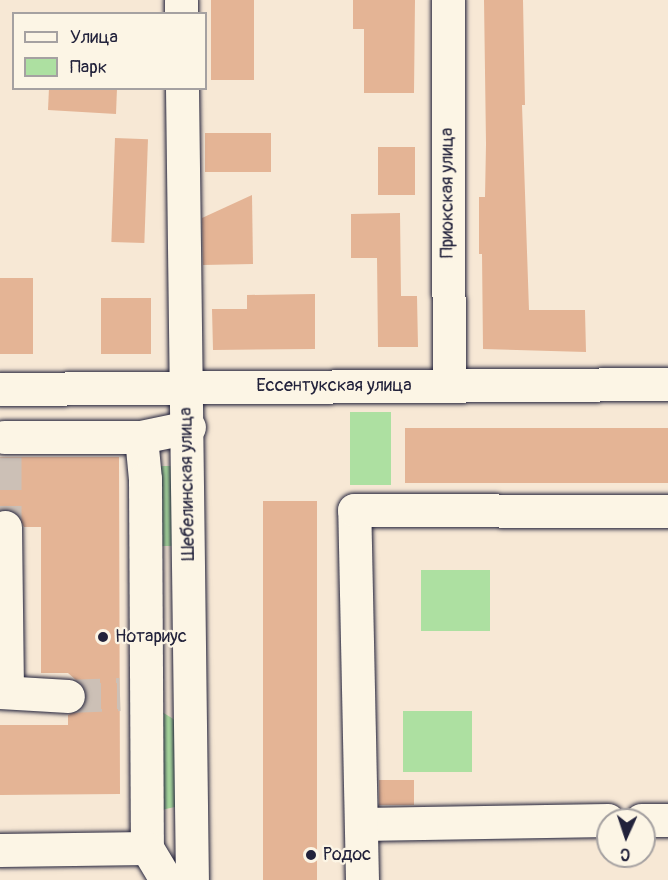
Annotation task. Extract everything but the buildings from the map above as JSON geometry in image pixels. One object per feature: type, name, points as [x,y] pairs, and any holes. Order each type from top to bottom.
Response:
[{"type":"street","name":"Приокская улица","points":[[448,0],[449,385]]},
{"type":"street","name":"Шебелинская улица","points":[[182,90],[185,388],[189,427],[192,880]]},
{"type":"street","name":"Ессентукская улица","points":[[2,389],[668,384]]},
{"type":"street","points":[[2,389],[5,447],[141,437],[189,427]]},
{"type":"street","points":[[141,437],[145,479],[133,694],[147,848],[166,880]]},
{"type":"street","points":[[362,880],[354,510],[668,511]]},
{"type":"street","points":[[4,546],[3,692],[68,696]]},
{"type":"street","points":[[133,694],[191,695]]},
{"type":"street","points":[[361,824],[596,820]]},
{"type":"street","points":[[0,850],[147,848]]},
{"type":"green space","points":[[350,412],[391,412],[391,485],[350,485]]},
{"type":"green space","points":[[159,466],[174,466],[174,546],[159,546]]},
{"type":"green space","points":[[421,570],[490,570],[490,631],[421,631]]},
{"type":"green space","points":[[403,711],[472,711],[472,772],[403,772]]},
{"type":"green space","points":[[162,712],[175,720],[175,807],[161,810]]},
{"type":"tunnel","points":[[5,457],[5,527]]},
{"type":"tunnel","points":[[68,696],[120,694]]},
{"type":"place","name":"Нотариус","points":[[103,637]]},
{"type":"place","name":"Родос","points":[[311,855]]}]
